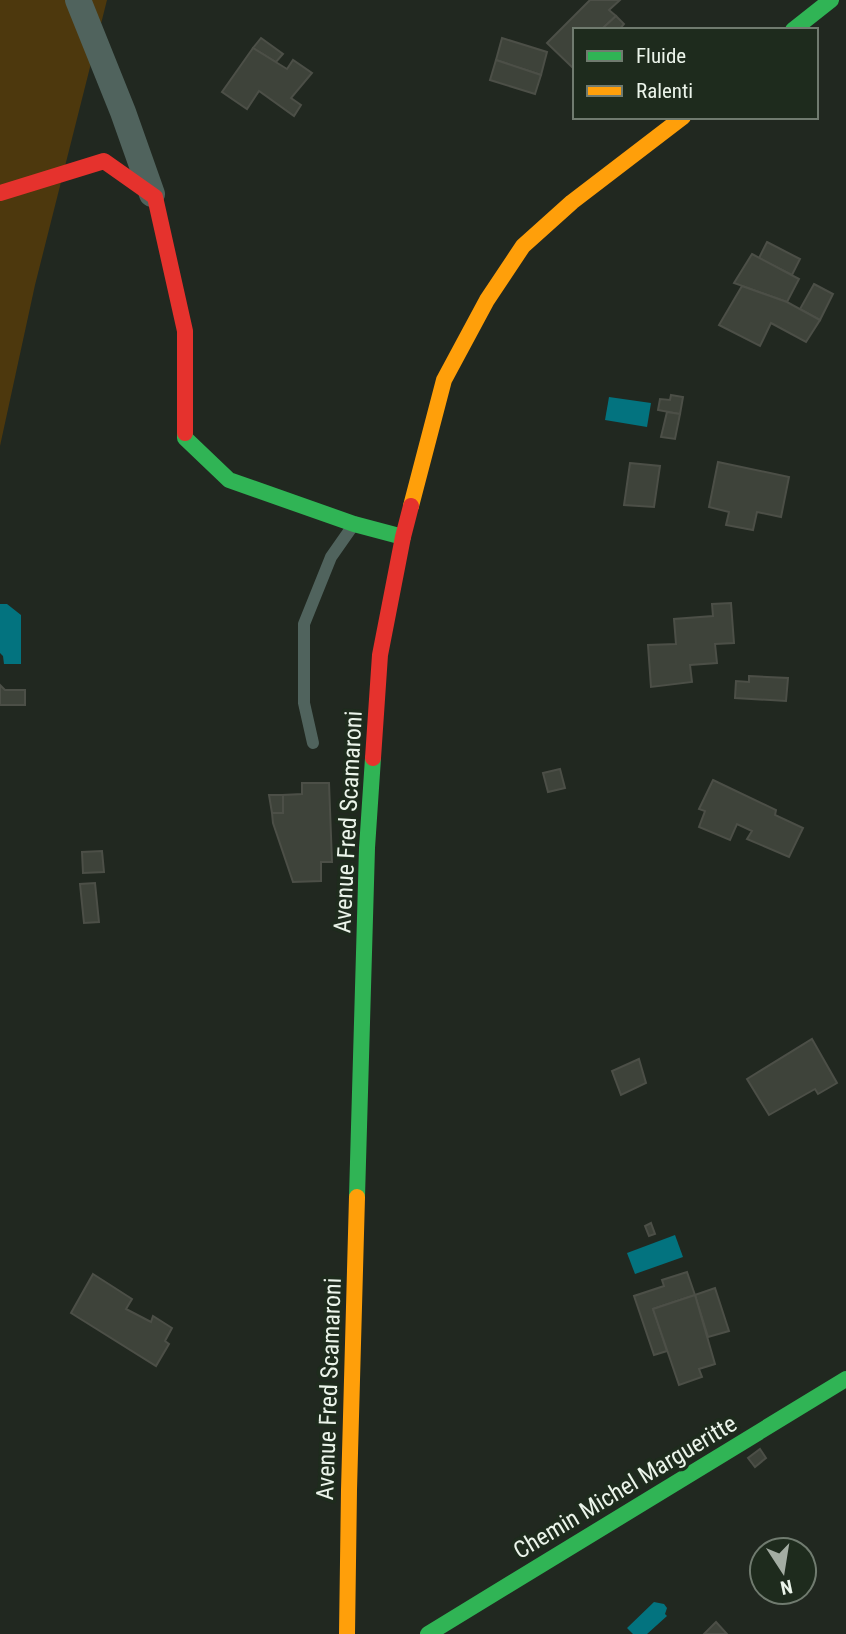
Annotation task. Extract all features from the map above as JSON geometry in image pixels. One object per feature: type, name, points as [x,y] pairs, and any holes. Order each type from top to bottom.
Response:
[{"type":"main road","points":[[796,28],[831,0]]},
{"type":"main road","name":"Avenue Fred Scamaroni","points":[[347,1634],[367,848],[380,655],[403,537],[444,380],[486,300],[523,246],[572,202],[680,119]]},
{"type":"main road","points":[[0,193],[104,161],[152,194],[155,197],[185,331],[185,438],[229,480],[354,524],[403,537]]},
{"type":"main road","name":"Chemin Michel Margueritte","points":[[428,1634],[846,1378]]},
{"type":"street","points":[[78,0],[123,112],[152,194]]},
{"type":"lane","points":[[313,743],[304,703],[304,624],[331,557],[354,524]]},
{"type":"shaded area","points":[[0,0],[107,0],[35,285],[0,446]]},
{"type":"water","points":[[609,397],[651,403],[647,427],[605,420]]},
{"type":"water","points":[[0,604],[7,604],[21,615],[21,664],[4,664],[0,653]]},
{"type":"water","points":[[675,1235],[683,1257],[635,1274],[627,1253]]},
{"type":"water","points":[[654,1602],[664,1604],[667,1616],[647,1634],[633,1634],[627,1628]]},
{"type":"building","points":[[590,0],[620,0],[609,10],[616,16],[605,28],[573,28],[573,68],[547,43]]},
{"type":"building","points":[[616,16],[624,24],[621,28],[604,27]]},
{"type":"building","points":[[261,38],[283,54],[276,62],[253,48]]},
{"type":"building","points":[[502,38],[547,52],[541,75],[496,60]]},
{"type":"building","points":[[253,48],[287,69],[293,60],[312,73],[291,98],[301,105],[294,116],[259,91],[247,109],[222,92]]},
{"type":"building","points":[[496,60],[541,75],[535,94],[490,80]]},
{"type":"building","points":[[767,242],[800,259],[792,275],[759,258]]},
{"type":"building","points":[[752,254],[799,279],[787,302],[734,283]]},
{"type":"building","points":[[814,284],[833,294],[820,320],[800,309]]},
{"type":"building","points":[[742,286],[787,302],[820,320],[806,342],[771,323],[760,346],[719,325]]},
{"type":"building","points":[[671,395],[683,397],[680,414],[658,410],[660,399],[670,400]]},
{"type":"building","points":[[667,412],[680,414],[675,439],[661,437]]},
{"type":"building","points":[[718,462],[789,477],[781,517],[757,512],[753,530],[726,525],[729,512],[709,507]]},
{"type":"building","points":[[630,463],[660,466],[654,507],[624,505]]},
{"type":"building","points":[[731,603],[734,643],[715,644],[717,663],[690,665],[692,682],[651,687],[648,645],[676,644],[674,619],[713,616],[712,604]]},
{"type":"building","points":[[749,676],[788,678],[786,701],[735,698],[736,681],[749,682]]},
{"type":"building","points":[[0,685],[5,690],[25,690],[25,705],[0,705]]},
{"type":"building","points":[[560,769],[565,788],[548,792],[543,773]]},
{"type":"building","points":[[713,780],[776,810],[775,815],[803,828],[789,857],[747,839],[752,831],[737,824],[730,840],[699,827],[705,811],[699,809]]},
{"type":"building","points":[[302,783],[329,783],[332,862],[321,862],[321,881],[293,882],[273,823],[272,813],[283,813],[283,795],[302,794]]},
{"type":"building","points":[[269,795],[283,795],[283,813],[272,813]]},
{"type":"building","points":[[102,851],[104,872],[83,873],[82,852]]},
{"type":"building","points":[[95,883],[99,922],[84,923],[80,884]]},
{"type":"building","points":[[812,1039],[837,1083],[818,1094],[815,1089],[769,1115],[747,1079]]},
{"type":"building","points":[[639,1059],[646,1083],[621,1095],[612,1071]]},
{"type":"building","points":[[651,1223],[655,1234],[649,1236],[645,1226]]},
{"type":"building","points":[[687,1272],[695,1295],[653,1309],[667,1351],[654,1355],[634,1296],[664,1286],[662,1280]]},
{"type":"building","points":[[93,1274],[132,1299],[126,1309],[151,1322],[153,1316],[172,1328],[165,1341],[169,1344],[156,1366],[71,1313]]},
{"type":"building","points":[[715,1288],[729,1331],[708,1337],[695,1295]]},
{"type":"building","points":[[695,1295],[715,1364],[699,1369],[702,1377],[679,1385],[653,1309]]},
{"type":"building","points":[[760,1449],[766,1458],[755,1467],[748,1458]]},
{"type":"building","points":[[716,1622],[727,1634],[704,1634]]},
{"type":"traffic: fast","points":[[796,28],[831,0]]},
{"type":"traffic: fast","points":[[185,433],[185,438],[229,480],[354,524],[403,537]]},
{"type":"traffic: fast","points":[[357,1197],[367,848],[373,758]]},
{"type":"traffic: fast","points":[[428,1634],[846,1379]]},
{"type":"traffic: slow","points":[[411,506],[444,380],[487,300],[523,246],[572,202],[680,119]]},
{"type":"traffic: slow","points":[[347,1634],[357,1197]]},
{"type":"traffic: jam","points":[[0,193],[104,161],[155,197],[185,331],[185,433]]},
{"type":"traffic: jam","points":[[373,758],[380,655],[411,506]]}]
